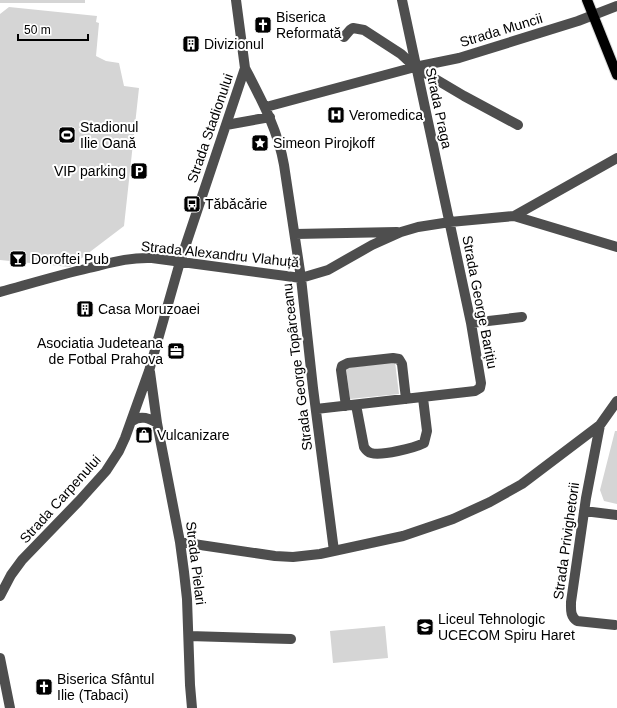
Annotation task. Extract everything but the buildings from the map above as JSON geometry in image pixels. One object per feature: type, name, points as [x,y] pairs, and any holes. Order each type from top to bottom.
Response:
[{"type":"main road","points":[[587,0],[617,75]]},
{"type":"street","name":"Strada Stadionului","points":[[180,262],[245,68],[236,0]]},
{"type":"street","name":"Strada Praga","points":[[402,0],[415,67],[450,222]]},
{"type":"street","name":"Strada Muncii","points":[[266,107],[415,67],[459,58],[593,16],[617,6]]},
{"type":"street","points":[[344,37],[354,28],[364,30],[401,54],[415,67],[464,96],[518,125]]},
{"type":"street","name":"Strada George Topârceanu","points":[[245,68],[266,107],[282,151],[301,278],[334,551]]},
{"type":"street","points":[[226,125],[270,118]]},
{"type":"street","points":[[514,216],[617,158]]},
{"type":"street","name":"Strada Alexandru Vlahuță","points":[[0,292],[122,260],[145,258],[301,278],[328,270],[372,245],[401,232],[418,227],[450,222],[514,216],[617,247]]},
{"type":"street","name":"Strada George Barițiu","points":[[423,398],[475,391],[480,388],[481,376],[450,222]]},
{"type":"street","points":[[295,234],[401,232]]},
{"type":"street","name":"Strada Pielari","points":[[180,262],[149,370],[157,423],[180,542],[187,600],[192,708]]},
{"type":"street","points":[[471,323],[522,317]]},
{"type":"street","points":[[316,409],[351,406],[406,399],[423,398],[427,431],[424,443],[418,446],[381,454],[372,454],[367,452],[364,447],[351,406],[341,370],[344,364],[393,358],[399,359],[402,364],[406,399]]},
{"type":"street","name":"Strada Carpenului","points":[[0,596],[11,575],[22,560],[106,471],[119,451],[132,421],[149,370]]},
{"type":"street","points":[[180,542],[275,556],[306,556],[403,536],[453,519],[490,502],[522,484],[600,425],[617,401]]},
{"type":"street","points":[[132,421],[141,417],[151,419],[157,423]]},
{"type":"street","name":"Strada Privighetorii","points":[[600,425],[584,511],[571,602],[571,612],[573,618],[577,621],[615,625]]},
{"type":"street","points":[[584,511],[617,515]]},
{"type":"street","points":[[189,636],[291,639]]},
{"type":"street","points":[[0,658],[1,671],[10,708]]},
{"type":"shaded area","points":[[0,0],[85,0],[85,3],[0,3]]},
{"type":"shaded area","name":"Stadionul Ilie Oană","points":[[9,7],[97,16],[96,22],[99,23],[96,56],[106,61],[119,63],[124,86],[139,88],[124,226],[70,267],[0,260],[0,14]]},
{"type":"shaded area","points":[[395,362],[399,394],[350,399],[346,368]]},
{"type":"shaded area","points":[[615,431],[617,431],[617,504],[604,501],[600,490]]},
{"type":"shaded area","points":[[385,626],[388,658],[333,663],[330,631]]},
{"type":"place","name":"Biserica Reformată","points":[[263,25]]},
{"type":"place","name":"Divizionul","points":[[191,44]]},
{"type":"place","name":"Veromedica","points":[[336,115]]},
{"type":"place","name":"Stadionul Ilie Oană","points":[[67,135]]},
{"type":"place","name":"Simeon Pirojkoff","points":[[260,143]]},
{"type":"place","name":"VIP parking","points":[[139,171]]},
{"type":"place","name":"Tăbăcărie","points":[[192,204]]},
{"type":"place","name":"Doroftei Pub","points":[[18,259]]},
{"type":"place","name":"Casa Moruzoaei","points":[[85,309]]},
{"type":"place","name":"Asociatia Judeteana de Fotbal Prahova","points":[[176,351]]},
{"type":"place","name":"Vulcanizare","points":[[144,435]]},
{"type":"place","name":"Liceul Tehnologic UCECOM Spiru Haret","points":[[425,627]]},
{"type":"place","name":"Biserica Sfântul Ilie (Tabaci)","points":[[44,687]]}]
